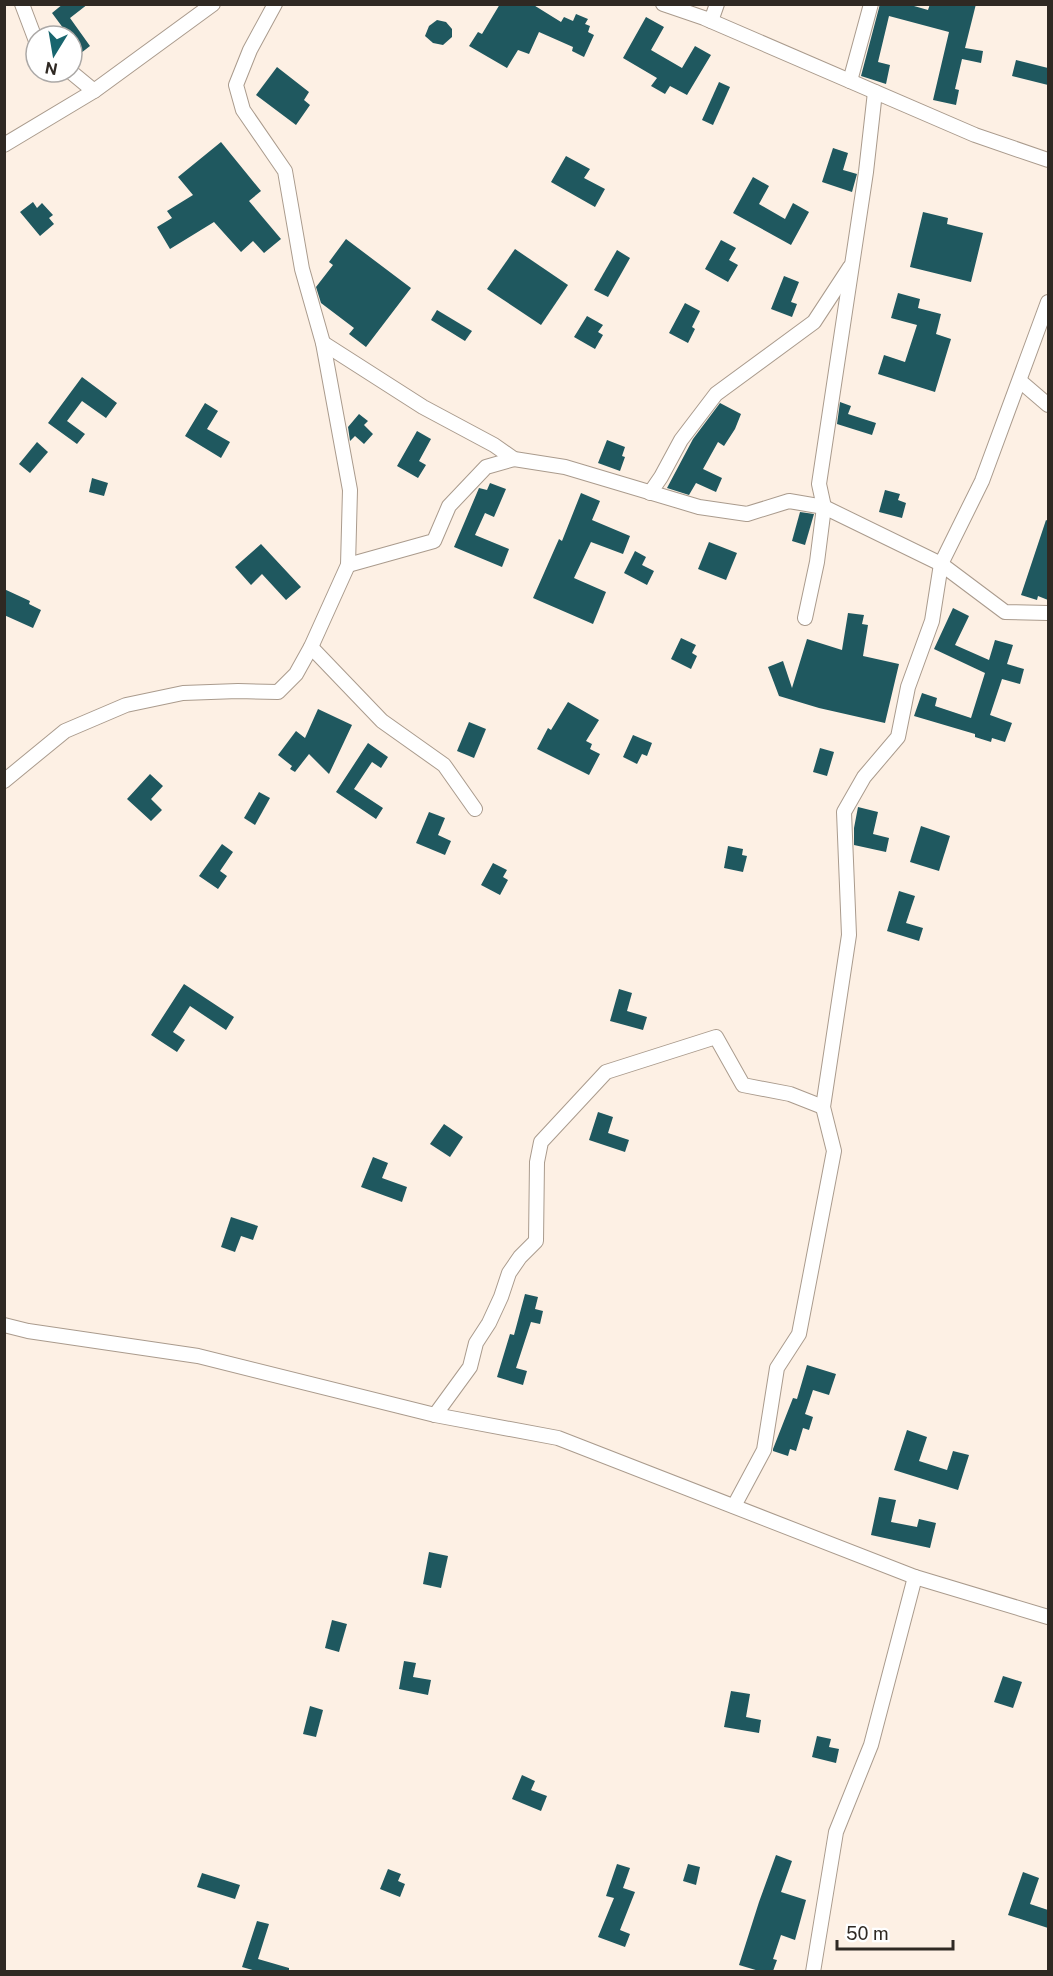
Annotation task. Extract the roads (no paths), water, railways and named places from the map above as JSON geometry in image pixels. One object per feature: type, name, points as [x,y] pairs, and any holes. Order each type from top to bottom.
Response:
[{"type":"street","points":[[22,4],[30,24]]},
{"type":"street","points":[[4,145],[94,91],[213,4]]},
{"type":"street","points":[[4,781],[65,731],[126,705],[183,693],[278,692],[296,674],[311,647],[348,566],[350,490],[323,344],[302,269],[285,171],[243,110],[236,85],[250,50],[275,4]]},
{"type":"street","points":[[663,4],[711,21],[975,135],[1048,160]]},
{"type":"street","points":[[711,21],[717,4]]},
{"type":"street","points":[[850,81],[871,4]]},
{"type":"street","points":[[84,82],[94,91]]},
{"type":"street","points":[[805,618],[817,562],[824,507],[819,484],[866,172],[875,92]]},
{"type":"street","points":[[650,493],[681,440],[716,394],[814,322],[852,262]]},
{"type":"street","points":[[734,1506],[764,1450],[777,1368],[799,1334],[834,1151],[823,1107],[849,935],[844,812],[864,777],[898,737],[908,687],[932,621],[941,564],[982,481],[1048,302]]},
{"type":"street","points":[[323,344],[423,407],[494,445],[514,459]]},
{"type":"street","points":[[1020,381],[1048,405]]},
{"type":"street","points":[[348,566],[434,541],[449,506],[486,467],[514,459],[565,467],[699,507],[747,514],[789,501],[824,507],[941,564],[1005,612],[1048,613]]},
{"type":"street","points":[[311,647],[382,721],[444,765],[475,809]]},
{"type":"street","points":[[435,1415],[470,1367],[476,1343],[489,1323],[509,1273],[520,1257],[536,1241],[537,1162],[541,1142],[606,1072],[716,1037],[743,1085],[790,1094],[823,1107]]},
{"type":"street","points":[[4,1325],[28,1331],[198,1356],[435,1415],[558,1438],[915,1577],[1048,1617]]},
{"type":"street","points":[[813,1971],[836,1832],[871,1745],[915,1577]]}]
